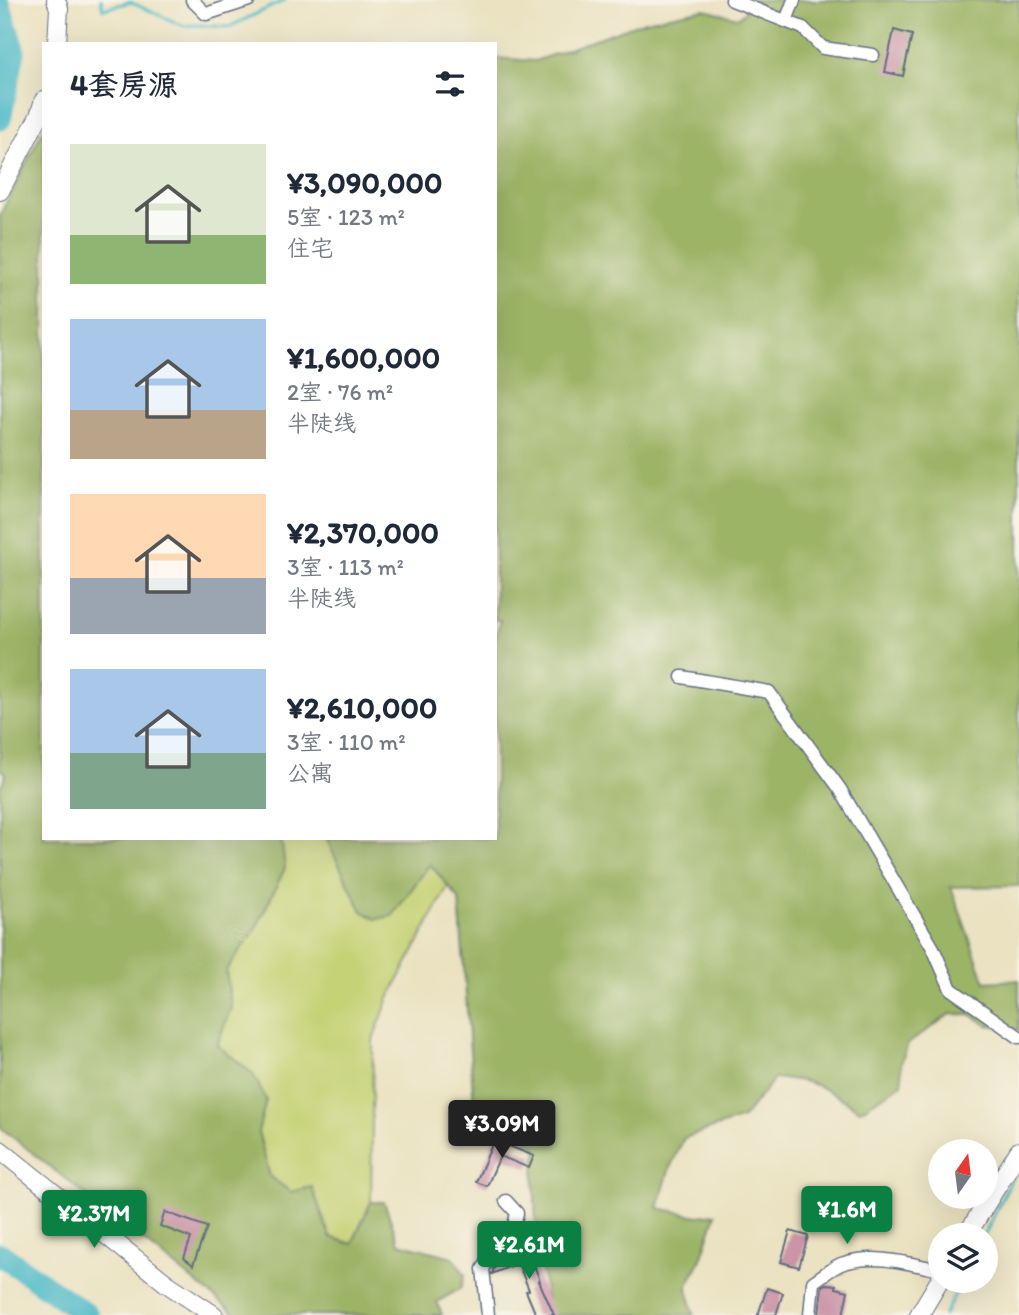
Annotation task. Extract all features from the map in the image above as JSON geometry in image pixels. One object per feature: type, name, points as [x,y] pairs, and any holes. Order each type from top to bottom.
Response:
[{"type":"street","points":[[56,0],[59,8],[57,42]]},
{"type":"street","points":[[192,0],[206,14],[249,0]]},
{"type":"street","points":[[732,0],[803,28],[823,48],[873,55]]},
{"type":"street","points":[[786,21],[794,0]]},
{"type":"street","points":[[0,191],[42,106]]},
{"type":"street","points":[[681,677],[769,692],[840,789],[933,948],[951,989],[1019,1037]]},
{"type":"street","points":[[0,1150],[166,1283],[214,1315]]},
{"type":"street","points":[[975,1223],[1019,1151]]},
{"type":"street","points":[[488,1315],[483,1269],[487,1262],[509,1247],[517,1213],[506,1201]]},
{"type":"street","points":[[810,1315],[813,1282],[840,1264],[884,1258],[928,1267]]},
{"type":"street","points":[[919,1315],[932,1293]]},
{"type":"green space","points":[[751,0],[1019,0],[1019,886],[951,887],[985,982],[1019,980],[1019,1030],[988,1025],[971,1015],[950,1014],[908,1044],[901,1063],[902,1084],[860,1110],[829,1091],[809,1083],[774,1079],[743,1118],[684,1138],[669,1170],[658,1208],[698,1216],[716,1214],[701,1259],[687,1287],[694,1315],[549,1315],[536,1229],[534,1169],[538,1148],[474,1106],[459,899],[430,864],[392,916],[376,919],[362,911],[327,840],[497,840],[497,633],[500,620],[497,620],[497,58],[535,61],[645,21],[704,9],[738,18],[754,2]]},
{"type":"green space","points":[[42,132],[42,840],[281,840],[285,868],[256,928],[226,971],[231,1007],[217,1045],[253,1074],[266,1100],[258,1132],[270,1177],[291,1192],[312,1187],[330,1237],[352,1244],[371,1202],[384,1202],[399,1243],[453,1257],[465,1275],[461,1288],[437,1302],[442,1315],[237,1315],[0,1127],[0,788],[6,774],[0,768],[0,215]]},
{"type":"green space","points":[[281,840],[327,840],[362,911],[392,916],[430,863],[448,886],[388,1000],[373,1040],[371,1202],[352,1244],[330,1237],[312,1188],[291,1192],[270,1177],[258,1132],[266,1099],[217,1045],[231,1007],[226,971],[256,928],[285,868]]},
{"type":"building","points":[[894,30],[912,35],[903,76],[885,72]]},
{"type":"building","points":[[494,1140],[534,1156],[529,1168],[500,1156],[487,1186],[476,1182]]},
{"type":"building","points":[[165,1212],[207,1227],[193,1265],[184,1258],[191,1238],[160,1226]]},
{"type":"building","points":[[790,1231],[808,1236],[799,1267],[781,1262]]},
{"type":"building","points":[[528,1249],[554,1315],[536,1315],[518,1263],[492,1274],[494,1268],[514,1254]]},
{"type":"building","points":[[826,1284],[848,1291],[843,1315],[819,1315],[822,1286]]},
{"type":"building","points":[[767,1288],[783,1293],[776,1315],[758,1315]]},
{"type":"waterway","points":[[101,0],[103,9],[130,2],[184,26],[229,27],[285,0]]},
{"type":"waterway","points":[[0,6],[14,52],[0,119]]},
{"type":"waterway","points":[[990,1223],[1011,1179]]},
{"type":"waterway","points":[[0,1254],[87,1315]]},
{"type":"waterway","points":[[944,1315],[956,1293]]}]
